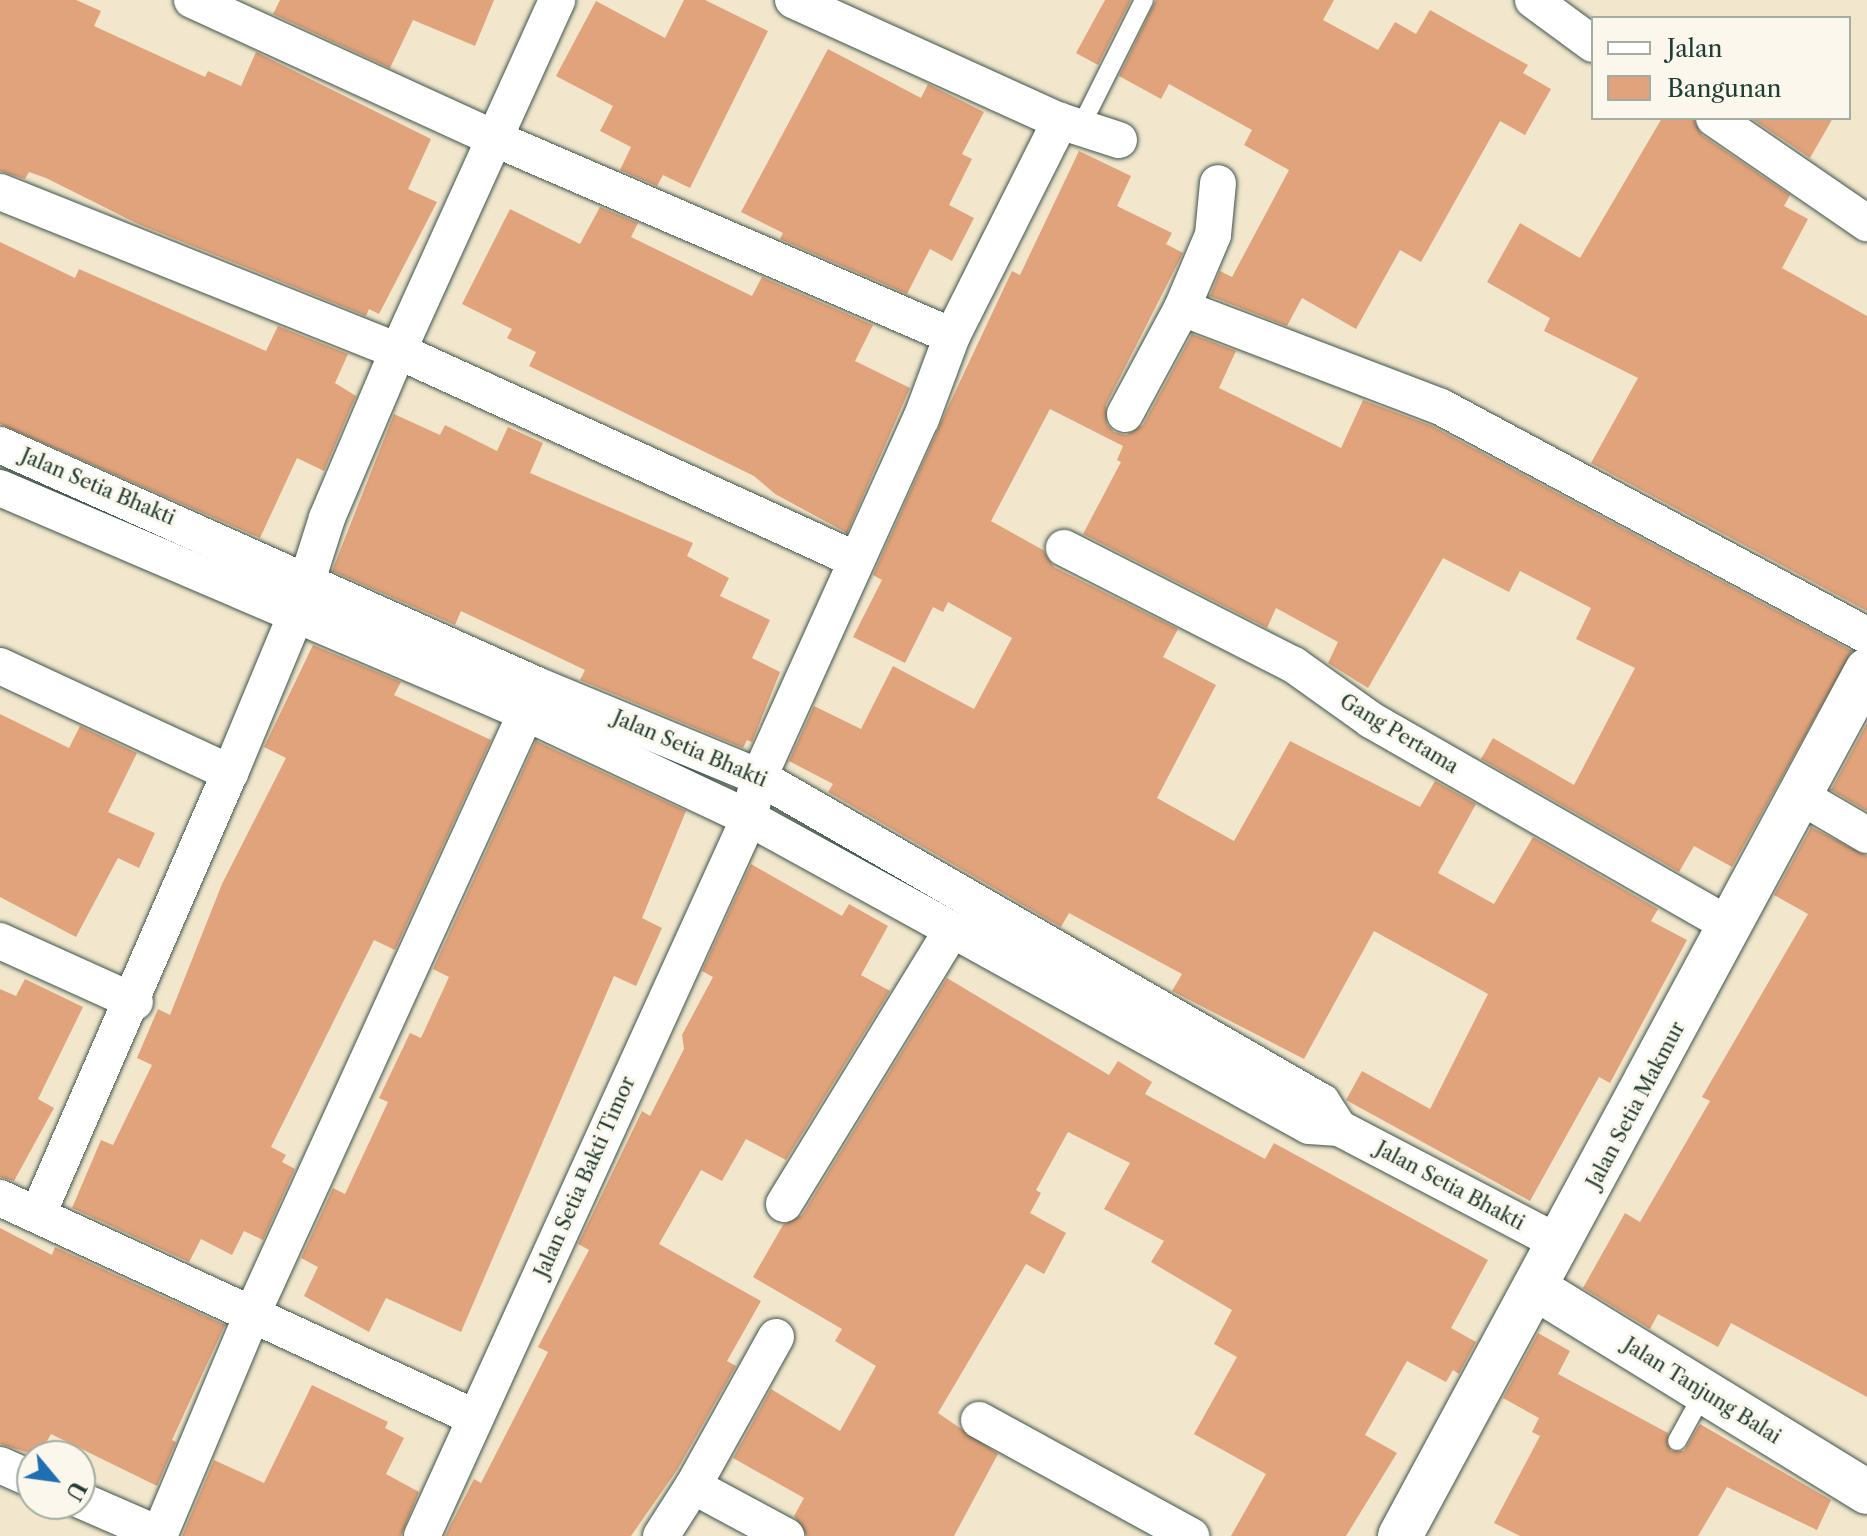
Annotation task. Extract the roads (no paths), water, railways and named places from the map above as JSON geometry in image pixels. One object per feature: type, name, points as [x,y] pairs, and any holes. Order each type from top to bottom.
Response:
[{"type":"main road","name":"Jalan Setia Makmur","points":[[1400,1536],[1537,1289],[1867,670]]},
{"type":"main road","name":"Jalan Tanjung Balai","points":[[1537,1289],[1867,1492]]},
{"type":"street","points":[[192,0],[491,137],[952,336]]},
{"type":"street","points":[[38,1214],[135,1002],[297,612],[327,518],[398,351],[491,137],[557,0]]},
{"type":"street","points":[[793,0],[1070,124],[1119,140]]},
{"type":"street","points":[[1533,0],[1591,43]]},
{"type":"street","points":[[1717,120],[1867,223]]},
{"type":"street","name":"Jalan Setia Bakti Timor","points":[[422,1536],[749,818],[759,777],[854,559],[921,419],[952,336],[1070,124]]},
{"type":"street","points":[[1125,414],[1182,308],[1213,235],[1218,183]]},
{"type":"street","points":[[0,192],[398,351],[854,559]]},
{"type":"street","points":[[1182,308],[1441,407],[1867,635]]},
{"type":"street","points":[[4,490],[13,451]]},
{"type":"street","name":"Jalan Setia Bhakti","points":[[13,451],[308,578],[951,931],[1085,982]]},
{"type":"street","name":"Jalan Setia Bhakti","points":[[4,490],[297,612],[531,699],[759,777],[1309,1126],[1339,1128],[1561,1244]]},
{"type":"street","name":"Gang Pertama","points":[[1064,548],[1294,665],[1371,720],[1731,926]]},
{"type":"street","points":[[0,666],[230,773]]},
{"type":"street","points":[[96,1507],[159,1536],[253,1312],[531,699]]},
{"type":"street","points":[[1802,797],[1867,835]]},
{"type":"street","points":[[784,1204],[951,931]]},
{"type":"street","points":[[0,941],[135,1002]]},
{"type":"street","points":[[0,1198],[253,1312],[476,1418]]},
{"type":"street","points":[[661,1536],[693,1486],[776,1337]]},
{"type":"street","points":[[979,1420],[1191,1536]]},
{"type":"street","points":[[693,1486],[786,1536]]},
{"type":"lane","points":[[1070,124],[1144,0]]},
{"type":"lane","points":[[1677,1441],[1704,1392]]}]
